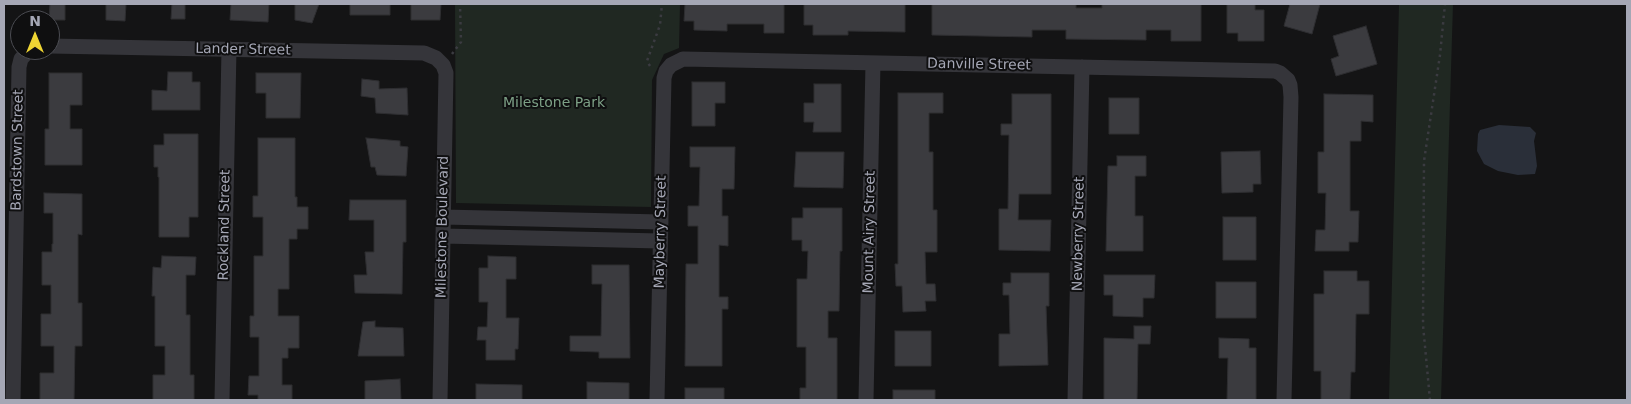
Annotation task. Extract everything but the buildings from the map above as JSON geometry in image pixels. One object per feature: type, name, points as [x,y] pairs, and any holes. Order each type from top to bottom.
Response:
[{"type":"street","name":"Lander Street","points":[[60,46],[424,54],[440,62]]},
{"type":"street","name":"Rockland Street","points":[[222,400],[229,49]]},
{"type":"street","name":"Danville Street","points":[[671,65],[683,59],[1275,71],[1286,78],[1290,85],[1291,97],[1284,400]]},
{"type":"street","name":"Bardstown Street","points":[[12,400],[19,67],[21,60]]},
{"type":"street","name":"Milestone Boulevard","points":[[440,62],[446,73],[440,400]]},
{"type":"street","name":"Mount Airy Street","points":[[866,400],[873,63]]},
{"type":"street","name":"Mayberry Street","points":[[657,400],[664,78],[666,71],[671,65]]},
{"type":"street","name":"Newberry Street","points":[[1075,400],[1082,67]]},
{"type":"street","points":[[444,217],[661,222]]},
{"type":"street","points":[[443,236],[660,241]]},
{"type":"path","points":[[440,62],[461,42],[460,4]]},
{"type":"path","points":[[650,66],[647,61],[660,25],[662,4]]},
{"type":"path","points":[[1430,400],[1423,325],[1424,161],[1440,55],[1445,4]]},
{"type":"green space","name":"Milestone Park","points":[[455,4],[680,4],[679,48],[664,54],[652,80],[651,207],[456,203]]},
{"type":"green space","points":[[1399,4],[1453,4],[1441,400],[1389,400]]},
{"type":"shaded area","points":[[1499,125],[1530,127],[1536,133],[1534,141],[1537,166],[1535,174],[1518,175],[1498,171],[1484,164],[1477,151],[1478,134],[1480,130]]}]
